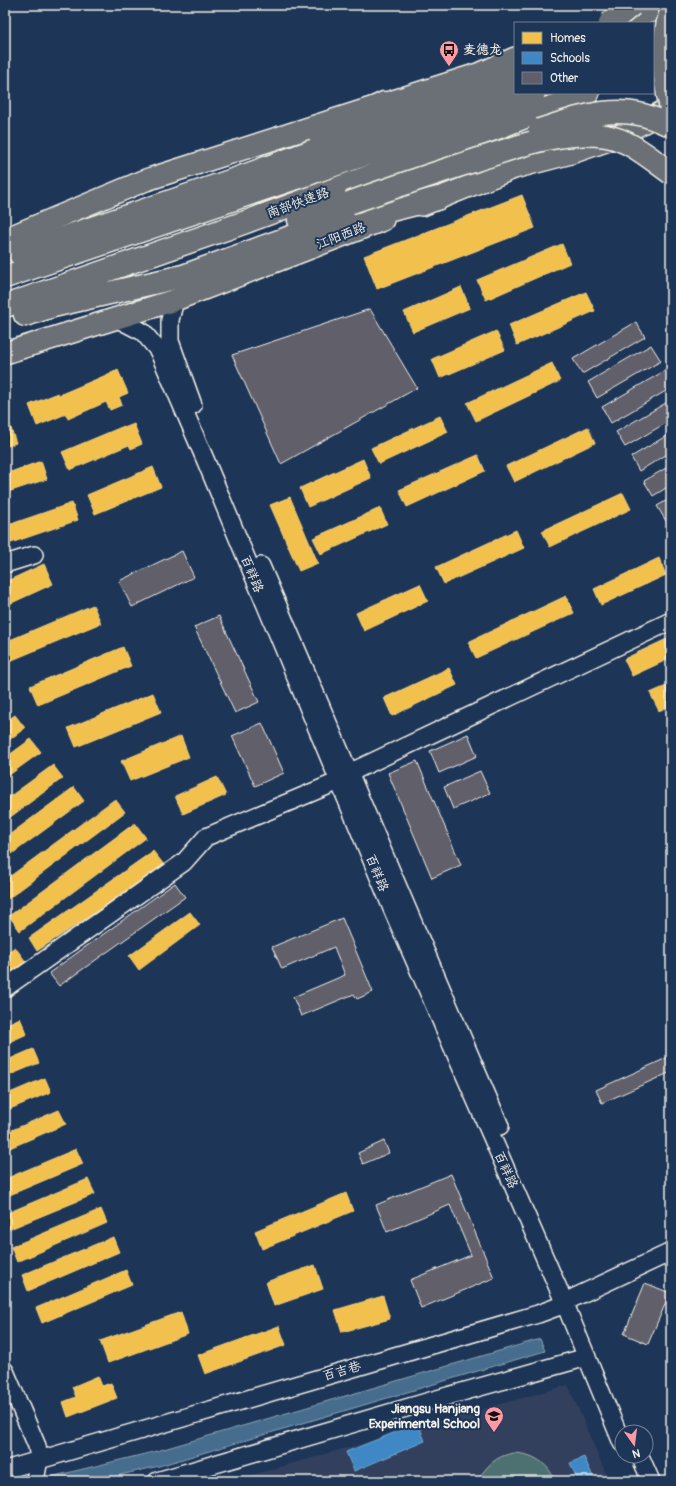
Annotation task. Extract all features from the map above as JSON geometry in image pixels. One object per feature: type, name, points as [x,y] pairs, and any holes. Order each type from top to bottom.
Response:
[{"type":"highway","points":[[610,22],[632,5]]},
{"type":"highway","points":[[651,22],[671,5]]},
{"type":"highway","points":[[671,11],[662,53],[666,86],[671,107]]},
{"type":"highway","points":[[654,47],[671,39]]},
{"type":"highway","points":[[654,67],[671,59]]},
{"type":"highway","points":[[10,250],[233,190],[514,77]]},
{"type":"highway","name":"南部快速路","points":[[5,277],[233,190],[390,146],[531,94]]},
{"type":"highway","name":"南部快速路","points":[[5,306],[243,223],[585,94]]},
{"type":"highway","points":[[10,250],[308,142],[384,104]]},
{"type":"highway","points":[[5,321],[53,306],[349,203],[526,135],[590,115],[614,112],[640,114],[671,126]]},
{"type":"highway","points":[[404,183],[552,138],[583,135],[606,136],[624,142],[671,173]]},
{"type":"highway","points":[[53,306],[183,276],[307,231],[439,198]]},
{"type":"main road","points":[[612,22],[671,5]]},
{"type":"main road","points":[[384,104],[481,73],[514,58]]},
{"type":"main road","name":"江阳西路","points":[[5,354],[175,300],[514,168],[571,153],[615,138],[671,107]]},
{"type":"street","name":"百祥路","points":[[175,300],[170,320],[170,341],[203,432],[344,777]]},
{"type":"street","name":"百祥路","points":[[116,318],[143,332],[158,350],[344,777],[569,1301],[626,1424]]},
{"type":"street","points":[[5,564],[34,555]]},
{"type":"street","points":[[5,988],[184,862],[206,837],[344,777],[671,621]]},
{"type":"street","name":"百吉巷","points":[[5,1470],[37,1471],[531,1317],[569,1301],[671,1252]]},
{"type":"street","name":"百祥路","points":[[569,1301],[587,1357],[615,1424]]},
{"type":"street","points":[[157,1481],[430,1401],[587,1357]]},
{"type":"street","points":[[5,1371],[37,1446],[37,1471]]},
{"type":"street","points":[[631,1464],[638,1481]]},
{"type":"street","points":[[644,1464],[651,1481]]},
{"type":"shaded area","points":[[540,1339],[545,1351],[159,1466],[95,1481],[34,1481],[157,1451]]},
{"type":"shaded area","name":"Jiangsu Hanjiang Experimental School","points":[[568,1385],[609,1481],[231,1481]]},
{"type":"green space","points":[[514,1453],[528,1455],[544,1464],[555,1481],[477,1481],[492,1462],[507,1454]]},
{"type":"building: Homes","points":[[522,195],[535,228],[377,289],[364,256]]},
{"type":"building: Homes","points":[[562,244],[570,263],[486,300],[477,280]]},
{"type":"building: Homes","points":[[461,287],[470,308],[413,332],[404,312]]},
{"type":"building: Homes","points":[[586,292],[595,311],[517,345],[509,325]]},
{"type":"building: Homes","points":[[496,331],[505,350],[440,378],[432,359]]},
{"type":"building: Homes","points":[[552,363],[560,381],[476,421],[467,403]]},
{"type":"building: Homes","points":[[118,370],[128,393],[119,397],[122,405],[110,410],[106,402],[68,419],[66,414],[37,426],[29,405],[58,393],[59,395]]},
{"type":"building: Homes","points":[[440,416],[448,432],[379,464],[371,448]]},
{"type":"building: Homes","points":[[134,424],[142,444],[131,449],[129,445],[70,470],[62,452],[124,426],[124,428]]},
{"type":"building: Homes","points":[[10,425],[16,443],[5,447],[5,426]]},
{"type":"building: Homes","points":[[588,427],[595,443],[514,482],[506,466]]},
{"type":"building: Homes","points":[[478,455],[485,471],[407,507],[399,490]]},
{"type":"building: Homes","points":[[363,459],[371,478],[308,507],[300,488]]},
{"type":"building: Homes","points":[[41,461],[47,479],[5,493],[5,474]]},
{"type":"building: Homes","points":[[153,467],[161,487],[95,514],[87,495]]},
{"type":"building: Homes","points":[[623,493],[631,509],[550,547],[542,531]]},
{"type":"building: Homes","points":[[290,497],[318,563],[299,571],[270,505]]},
{"type":"building: Homes","points":[[72,503],[78,520],[5,545],[5,526]]},
{"type":"building: Homes","points":[[380,508],[387,524],[321,554],[313,538]]},
{"type":"building: Homes","points":[[516,530],[524,548],[444,584],[436,567]]},
{"type":"building: Homes","points":[[659,558],[666,575],[601,605],[594,589]]},
{"type":"building: Homes","points":[[44,564],[53,584],[5,606],[5,582]]},
{"type":"building: Homes","points":[[420,584],[428,601],[364,631],[356,613]]},
{"type":"building: Homes","points":[[566,596],[574,613],[476,658],[468,642]]},
{"type":"building: Homes","points":[[93,605],[101,623],[5,663],[5,642]]},
{"type":"building: Homes","points":[[671,637],[671,658],[632,676],[624,659]]},
{"type":"building: Homes","points":[[123,647],[131,666],[38,705],[30,686]]},
{"type":"building: Homes","points":[[449,668],[457,685],[392,716],[384,698]]},
{"type":"building: Homes","points":[[671,684],[671,705],[659,711],[650,693]]},
{"type":"building: Homes","points":[[153,693],[161,712],[76,747],[68,728]]},
{"type":"building: Homes","points":[[15,715],[25,728],[5,743],[5,722]]},
{"type":"building: Homes","points":[[181,736],[189,757],[130,781],[121,761]]},
{"type":"building: Homes","points":[[31,739],[41,752],[5,778],[5,758]]},
{"type":"building: Homes","points":[[53,765],[63,778],[5,821],[5,800]]},
{"type":"building: Homes","points":[[217,777],[226,795],[183,814],[175,796]]},
{"type":"building: Homes","points":[[74,787],[84,801],[5,859],[5,838]]},
{"type":"building: Homes","points":[[115,799],[125,812],[5,901],[5,880]]},
{"type":"building: Homes","points":[[135,823],[146,838],[20,931],[9,916]]},
{"type":"building: Homes","points":[[153,851],[165,866],[37,951],[29,938]]},
{"type":"building: Homes","points":[[190,912],[200,925],[139,970],[129,956]]},
{"type":"building: Homes","points":[[15,947],[26,962],[5,977],[5,954]]},
{"type":"building: Homes","points":[[20,1018],[27,1034],[5,1044],[5,1025]]},
{"type":"building: Homes","points":[[33,1049],[39,1063],[5,1077],[5,1061]]},
{"type":"building: Homes","points":[[45,1078],[51,1092],[5,1111],[5,1095]]},
{"type":"building: Homes","points":[[59,1110],[66,1124],[5,1150],[5,1133]]},
{"type":"building: Homes","points":[[76,1149],[83,1164],[5,1197],[5,1179]]},
{"type":"building: Homes","points":[[88,1179],[95,1194],[5,1231],[5,1214]]},
{"type":"building: Homes","points":[[346,1193],[353,1211],[262,1249],[255,1231]]},
{"type":"building: Homes","points":[[101,1209],[107,1223],[17,1262],[11,1247]]},
{"type":"building: Homes","points":[[113,1237],[119,1252],[28,1291],[22,1275]]},
{"type":"building: Homes","points":[[315,1265],[323,1289],[274,1306],[266,1282]]},
{"type":"building: Homes","points":[[126,1270],[132,1285],[42,1323],[36,1308]]},
{"type":"building: Homes","points":[[383,1296],[390,1319],[342,1332],[335,1310]]},
{"type":"building: Homes","points":[[181,1312],[188,1334],[108,1363],[100,1341]]},
{"type":"building: Homes","points":[[279,1326],[286,1345],[205,1374],[198,1355]]},
{"type":"building: Homes","points":[[98,1376],[102,1386],[111,1383],[117,1398],[68,1417],[63,1402],[76,1397],[72,1387]]},
{"type":"building: Schools","points":[[418,1423],[425,1441],[354,1471],[346,1452]]},
{"type":"building: Schools","points":[[584,1457],[595,1481],[578,1481],[570,1463]]},
{"type":"building: Other","points":[[370,309],[417,388],[281,464],[232,355]]},
{"type":"building: Other","points":[[636,322],[645,337],[582,374],[573,359]]},
{"type":"building: Other","points":[[651,345],[661,361],[597,398],[588,382]]},
{"type":"building: Other","points":[[666,370],[671,378],[671,388],[611,423],[602,407]]},
{"type":"building: Other","points":[[671,400],[671,420],[625,447],[616,432]]},
{"type":"building: Other","points":[[671,433],[671,452],[639,471],[631,457]]},
{"type":"building: Other","points":[[671,465],[671,485],[653,496],[644,481]]},
{"type":"building: Other","points":[[671,498],[671,518],[666,521],[657,506]]},
{"type":"building: Other","points":[[182,551],[194,577],[132,607],[119,581]]},
{"type":"building: Other","points":[[219,616],[259,702],[235,713],[194,627]]},
{"type":"building: Other","points":[[262,723],[284,773],[255,786],[232,736]]},
{"type":"building: Other","points":[[468,734],[477,756],[439,773],[430,751]]},
{"type":"building: Other","points":[[417,761],[461,865],[432,878],[388,773]]},
{"type":"building: Other","points":[[480,771],[490,793],[453,809],[444,787]]},
{"type":"building: Other","points":[[175,883],[185,897],[59,986],[49,973]]},
{"type":"building: Other","points":[[342,918],[373,992],[357,999],[354,994],[301,1016],[293,997],[345,975],[334,947],[282,969],[272,947]]},
{"type":"building: Other","points":[[671,1056],[671,1072],[602,1103],[596,1090]]},
{"type":"building: Other","points":[[384,1141],[389,1153],[363,1164],[358,1153]]},
{"type":"building: Other","points":[[451,1174],[494,1278],[421,1308],[410,1280],[471,1255],[450,1205],[387,1232],[376,1205]]},
{"type":"building: Other","points":[[645,1283],[670,1293],[648,1344],[624,1334]]},
{"type":"place","name":"麦德龙","points":[[449,67]]},
{"type":"place","name":"Jiangsu Hanjiang Experimental School","points":[[494,1433]]}]
